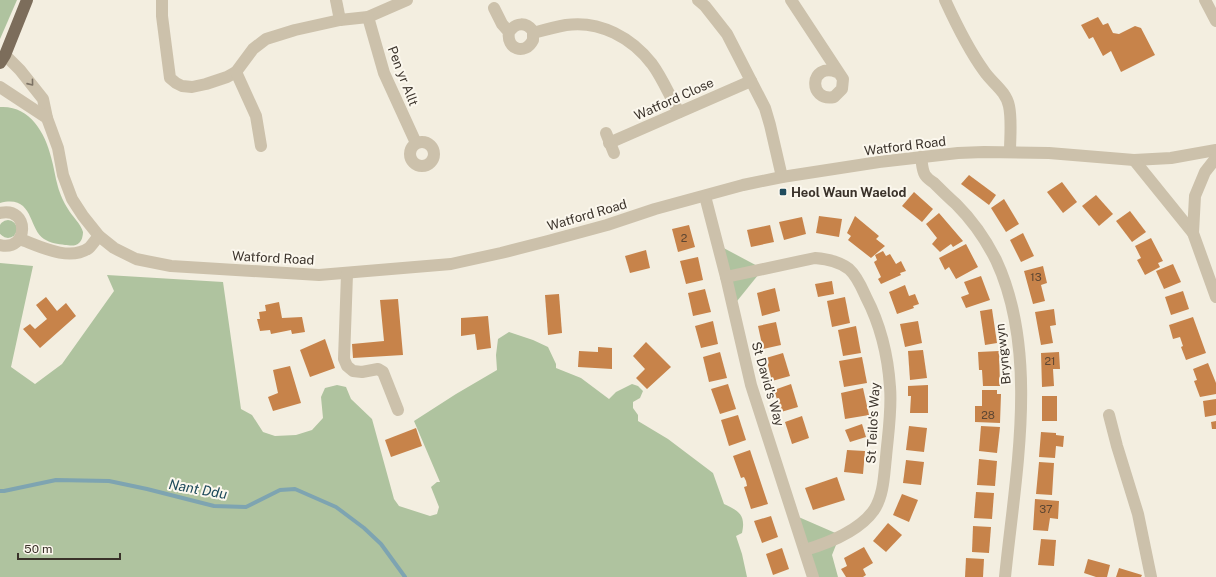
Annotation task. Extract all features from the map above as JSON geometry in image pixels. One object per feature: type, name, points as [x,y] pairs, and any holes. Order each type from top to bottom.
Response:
[{"type":"main road","points":[[2,59],[27,0]]},
{"type":"street","points":[[162,0],[163,22],[170,78],[182,86],[192,87],[220,79],[236,72],[253,49],[258,44],[266,40],[295,30],[340,20],[368,17],[407,0]]},
{"type":"street","points":[[336,0],[340,20]]},
{"type":"street","points":[[791,0],[837,72]]},
{"type":"street","points":[[946,0],[956,24],[983,70],[1007,100],[1010,117],[1010,152]]},
{"type":"street","points":[[1205,0],[1216,22]]},
{"type":"street","points":[[705,2],[727,34],[765,108],[782,177]]},
{"type":"street","points":[[494,8],[502,24],[509,32]]},
{"type":"street","name":"Pen yr Allt","points":[[368,17],[384,73],[416,143]]},
{"type":"street","points":[[521,24],[530,28],[533,33],[533,40],[531,44],[522,49],[517,49],[509,42],[509,32],[512,27],[521,24]]},
{"type":"street","points":[[533,33],[568,25],[590,25],[603,28],[632,43],[652,64],[679,112]]},
{"type":"street","name":"Watford Road","points":[[2,59],[20,70],[43,98],[47,118],[58,148],[63,175],[72,199],[82,216],[99,236],[114,248],[136,259],[165,265],[319,275],[347,274],[451,264],[501,253],[607,225],[655,209],[743,185],[782,177],[880,162],[971,153],[1010,152],[1049,153],[1134,160],[1171,158],[1216,150]]},
{"type":"street","points":[[236,72],[256,116],[261,146]]},
{"type":"street","name":"Watford Close","points":[[610,143],[751,81]]},
{"type":"street","points":[[0,87],[47,118]]},
{"type":"street","name":"Bryngwyn","points":[[921,157],[924,174],[962,211],[977,229],[996,260],[1015,323],[1020,356],[1021,395],[1018,447],[1006,577]]},
{"type":"street","points":[[1193,233],[1195,196],[1205,172],[1216,158]]},
{"type":"street","points":[[1134,160],[1193,233],[1216,297]]},
{"type":"street","name":"St David's Way","points":[[705,196],[752,384],[813,577]]},
{"type":"street","points":[[0,212],[7,212],[17,216],[21,221],[22,227],[20,239],[10,246],[0,245]]},
{"type":"street","points":[[20,239],[44,248],[66,253],[78,252],[89,248],[99,236]]},
{"type":"street","name":"St Teilo's Way","points":[[726,277],[815,258],[840,263],[850,270],[859,282],[880,331],[888,367],[890,389],[888,438],[881,495],[876,508],[867,520],[854,529],[805,550]]},
{"type":"street","points":[[347,274],[344,359],[347,366],[353,371],[362,372],[378,369],[383,372],[398,410]]},
{"type":"street","points":[[1109,415],[1138,514],[1150,577]]},
{"type":"green space","points":[[0,0],[17,0],[0,39]]},
{"type":"green space","points":[[0,107],[19,110],[27,115],[45,138],[61,195],[83,232],[82,239],[77,244],[65,245],[44,239],[35,228],[25,208],[19,203],[0,203]]},
{"type":"green space","points":[[8,220],[14,223],[17,229],[14,235],[8,238],[2,235],[-1,229],[2,223]]},
{"type":"green space","points":[[718,245],[763,269],[733,306]]},
{"type":"green space","points":[[0,263],[33,266],[11,367],[35,384],[62,364],[114,291],[107,275],[223,282],[241,409],[252,415],[263,432],[275,436],[296,435],[312,430],[323,418],[321,397],[325,388],[337,385],[346,387],[351,399],[372,419],[394,499],[399,506],[430,516],[437,514],[439,507],[431,487],[437,482],[440,482],[414,421],[497,370],[496,355],[498,339],[509,332],[533,340],[548,347],[556,364],[556,368],[581,378],[609,399],[616,392],[632,384],[638,386],[643,391],[640,398],[633,402],[633,408],[638,415],[638,421],[668,439],[713,473],[724,504],[740,514],[743,522],[742,533],[736,536],[747,577],[0,577]]},
{"type":"green space","points":[[794,515],[840,535],[832,555],[838,577],[813,577]]},
{"type":"building","points":[[1098,17],[1103,25],[1108,23],[1113,33],[1119,34],[1135,26],[1141,28],[1155,55],[1121,72],[1111,51],[1103,56],[1093,37],[1089,39],[1081,25]]},
{"type":"building","points":[[969,175],[996,195],[989,205],[961,184]]},
{"type":"building","points":[[1062,182],[1077,202],[1063,213],[1047,192]]},
{"type":"building","points":[[914,192],[933,209],[922,222],[902,206]]},
{"type":"building","points":[[1096,195],[1113,214],[1099,226],[1082,206]]},
{"type":"building","points":[[1004,199],[1019,224],[1006,232],[991,208]]},
{"type":"building","points":[[1130,211],[1146,232],[1132,242],[1116,221]]},
{"type":"building","points":[[939,213],[963,241],[953,247],[951,244],[940,252],[932,244],[937,238],[926,224]]},
{"type":"building","points":[[819,216],[842,219],[839,237],[816,233]]},
{"type":"building","points":[[855,216],[879,236],[876,239],[885,246],[871,258],[848,240],[851,236],[847,233]]},
{"type":"building","points":[[802,217],[806,234],[784,240],[779,222]]},
{"type":"building","points":[[689,225],[695,247],[678,252],[672,229]]},
{"type":"building","points":[[770,225],[774,242],[751,247],[747,230]]},
{"type":"building","points":[[1023,233],[1034,256],[1021,262],[1010,240]]},
{"type":"building","points":[[1151,238],[1163,261],[1158,263],[1160,267],[1145,275],[1137,260],[1141,258],[1135,246]]},
{"type":"building","points":[[966,244],[978,267],[956,279],[949,267],[945,270],[939,258]]},
{"type":"building","points":[[646,250],[650,268],[630,273],[625,256]]},
{"type":"building","points":[[883,251],[886,256],[890,254],[896,264],[901,261],[906,271],[900,273],[901,275],[881,284],[878,279],[881,277],[874,262],[877,260],[875,255]]},
{"type":"building","points":[[698,257],[703,280],[686,284],[680,261]]},
{"type":"building","points":[[1173,264],[1181,282],[1164,289],[1156,271]]},
{"type":"building","points":[[1043,266],[1047,283],[1041,285],[1045,301],[1033,304],[1024,271]]},
{"type":"building","points":[[981,276],[990,300],[966,308],[961,297],[969,294],[964,282]]},
{"type":"building","points":[[832,281],[834,294],[818,297],[815,284]]},
{"type":"building","points":[[905,285],[909,296],[915,294],[919,304],[913,306],[914,308],[897,314],[889,292]]},
{"type":"building","points":[[775,288],[780,311],[762,316],[757,293]]},
{"type":"building","points":[[705,289],[711,312],[693,316],[688,293]]},
{"type":"building","points":[[1183,291],[1189,309],[1171,315],[1165,297]]},
{"type":"building","points":[[559,294],[562,333],[548,335],[545,295]]},
{"type":"building","points":[[46,297],[57,311],[66,303],[76,316],[40,348],[23,329],[30,324],[35,329],[47,319],[36,305]]},
{"type":"building","points":[[845,297],[850,323],[832,327],[827,301]]},
{"type":"building","points":[[398,299],[403,355],[353,358],[352,344],[384,341],[380,300]]},
{"type":"building","points":[[279,302],[282,318],[302,317],[305,332],[292,334],[291,330],[271,334],[270,330],[260,331],[257,319],[260,319],[259,312],[266,311],[265,305]]},
{"type":"building","points":[[992,309],[997,343],[985,345],[980,311]]},
{"type":"building","points":[[1054,309],[1056,325],[1050,326],[1053,343],[1041,345],[1035,312]]},
{"type":"building","points":[[488,316],[491,348],[477,350],[475,334],[461,336],[461,318]]},
{"type":"building","points":[[1193,317],[1206,353],[1186,360],[1181,347],[1183,346],[1180,337],[1173,339],[1169,325]]},
{"type":"building","points":[[713,321],[718,344],[701,348],[695,326]]},
{"type":"building","points":[[918,321],[922,343],[905,347],[900,324]]},
{"type":"building","points":[[776,322],[781,345],[763,349],[758,326]]},
{"type":"building","points":[[856,326],[861,353],[843,356],[838,330]]},
{"type":"building","points":[[325,339],[335,368],[310,377],[300,350]]},
{"type":"building","points":[[646,342],[671,367],[647,389],[636,378],[645,369],[633,356]]},
{"type":"building","points":[[598,347],[612,348],[612,369],[578,367],[579,351],[598,352]]},
{"type":"building","points":[[923,350],[927,378],[910,380],[908,351]]},
{"type":"building","points":[[999,351],[1000,386],[983,386],[982,370],[979,370],[978,352]]},
{"type":"building","points":[[720,352],[727,378],[709,382],[703,357]]},
{"type":"building","points":[[1059,352],[1060,369],[1053,369],[1054,386],[1042,387],[1041,353]]},
{"type":"building","points":[[783,353],[790,376],[772,381],[766,358]]},
{"type":"building","points":[[862,357],[867,383],[844,387],[839,361]]},
{"type":"building","points":[[1208,363],[1216,383],[1216,394],[1200,397],[1194,381],[1197,380],[1193,369]]},
{"type":"building","points":[[290,366],[301,403],[273,411],[268,397],[278,393],[273,370]]},
{"type":"building","points":[[728,384],[736,409],[720,414],[711,389]]},
{"type":"building","points":[[791,384],[798,407],[781,412],[774,390]]},
{"type":"building","points":[[928,385],[928,413],[910,413],[911,396],[908,396],[908,386]]},
{"type":"building","points":[[863,388],[869,415],[845,419],[841,393]]},
{"type":"building","points":[[982,390],[997,390],[997,394],[1001,394],[1000,423],[975,422],[975,406],[982,406]]},
{"type":"building","points":[[1042,396],[1057,396],[1057,421],[1042,421]]},
{"type":"building","points":[[1216,399],[1216,415],[1205,417],[1203,401]]},
{"type":"building","points":[[738,415],[746,440],[729,446],[721,420]]},
{"type":"building","points":[[802,416],[809,438],[792,444],[785,422]]},
{"type":"building","points":[[1216,421],[1216,429],[1212,429],[1211,422]]},
{"type":"building","points":[[862,424],[866,437],[850,442],[845,430]]},
{"type":"building","points":[[909,426],[927,428],[924,452],[906,450]]},
{"type":"building","points":[[981,426],[1000,427],[997,453],[979,451]]},
{"type":"building","points":[[416,428],[422,446],[391,457],[385,440]]},
{"type":"building","points":[[1041,432],[1056,433],[1056,435],[1064,436],[1063,447],[1056,446],[1055,458],[1039,457]]},
{"type":"building","points":[[750,450],[768,504],[751,509],[744,487],[747,486],[746,481],[744,477],[741,478],[733,456]]},
{"type":"building","points":[[847,450],[865,451],[863,474],[844,472]]},
{"type":"building","points":[[979,459],[997,461],[995,486],[977,485]]},
{"type":"building","points":[[906,460],[924,462],[921,485],[903,483]]},
{"type":"building","points":[[1039,462],[1054,463],[1052,495],[1036,494]]},
{"type":"building","points":[[837,477],[845,500],[813,510],[805,488]]},
{"type":"building","points":[[976,492],[994,493],[992,519],[974,518]]},
{"type":"building","points":[[902,494],[918,500],[909,522],[893,515]]},
{"type":"building","points":[[1035,499],[1059,501],[1058,519],[1050,518],[1048,531],[1033,530]]},
{"type":"building","points":[[771,516],[778,537],[762,543],[754,521]]},
{"type":"building","points":[[888,523],[902,535],[886,552],[873,541]]},
{"type":"building","points":[[973,526],[991,527],[989,553],[972,552]]},
{"type":"building","points":[[1041,539],[1056,540],[1054,566],[1038,565]]},
{"type":"building","points":[[864,547],[873,563],[863,569],[866,575],[863,577],[846,577],[841,569],[847,566],[844,558]]},
{"type":"building","points":[[782,548],[789,569],[773,575],[766,554]]},
{"type":"building","points":[[966,558],[984,559],[983,577],[965,577]]},
{"type":"building","points":[[1088,559],[1110,565],[1107,577],[1096,577],[1084,573]]},
{"type":"building","points":[[1119,568],[1142,575],[1141,577],[1116,577]]},
{"type":"waterway","name":"Nant Ddu","points":[[0,491],[56,480],[109,481],[214,506],[246,507],[280,490],[295,489],[336,507],[364,528],[381,544],[405,577]]},
{"type":"place","name":"Heol Waun Waelod","points":[[783,192]]}]
